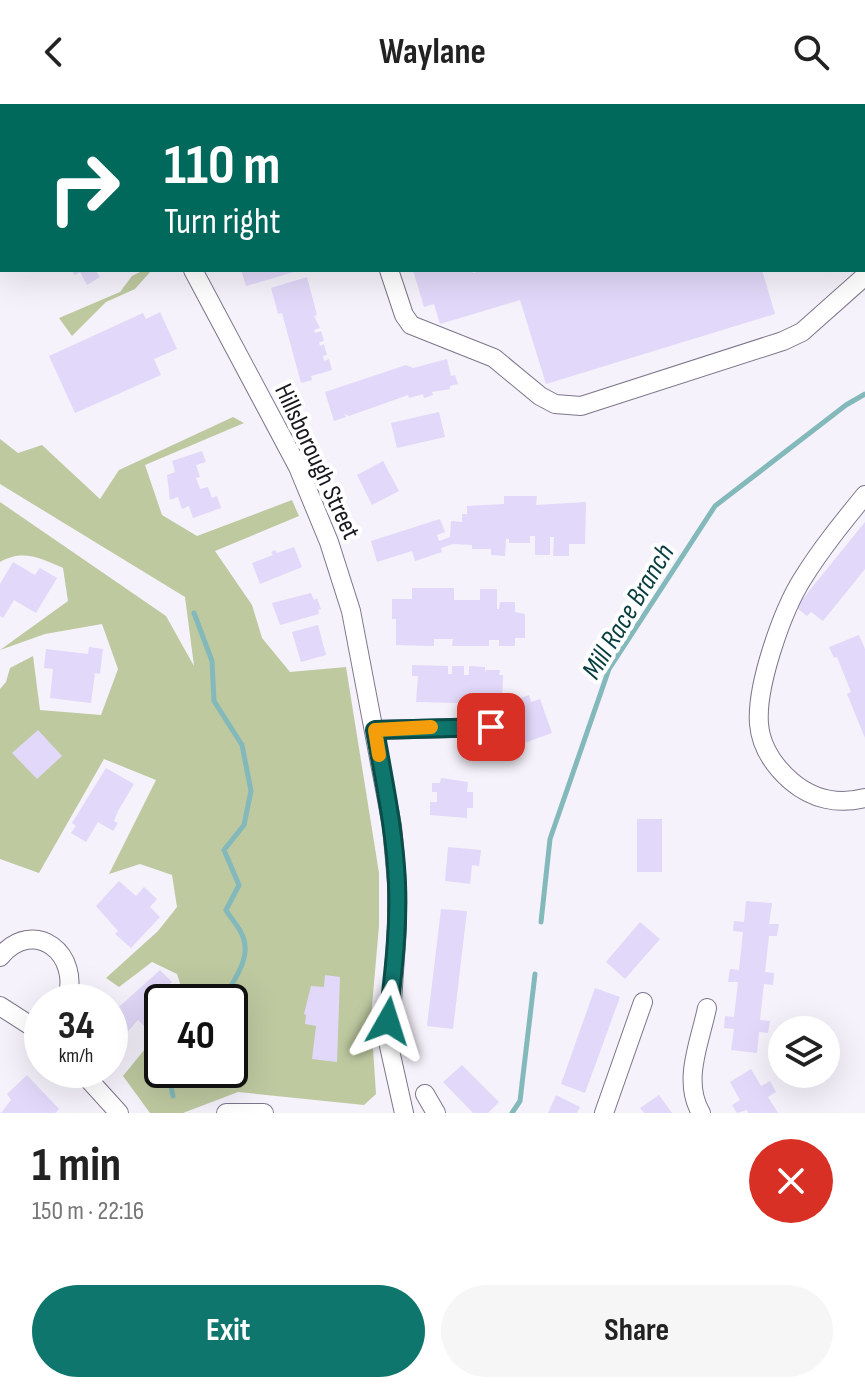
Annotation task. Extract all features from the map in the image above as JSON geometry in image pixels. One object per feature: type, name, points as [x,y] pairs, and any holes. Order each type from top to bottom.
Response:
[{"type":"street","name":"Hillsborough Street","points":[[194,272],[298,467],[329,542],[351,611],[392,826],[397,883],[396,941],[388,1021],[392,1070],[401,1112]]},
{"type":"street","points":[[390,272],[404,315],[411,325],[494,358],[540,396],[555,404],[581,406],[783,341],[802,332],[865,276]]},
{"type":"street","points":[[865,495],[832,535],[800,582],[780,629],[763,689],[759,723],[764,746],[777,768],[799,788],[826,800],[850,802],[865,798]]},
{"type":"street","points":[[375,730],[491,727]]},
{"type":"street","points":[[0,957],[13,945],[29,939],[44,941],[67,963],[70,984]]},
{"type":"street","points":[[604,1113],[643,1002]]},
{"type":"street","points":[[0,1006],[24,1021]]},
{"type":"street","points":[[701,1113],[693,1099],[691,1081],[707,1008]]},
{"type":"street","points":[[96,1088],[119,1113]]},
{"type":"street","points":[[425,1094],[436,1113]]},
{"type":"street","points":[[226,1113],[264,1113]]},
{"type":"green space","points":[[150,272],[135,289],[106,302],[72,336],[59,318],[120,292],[132,276]]},
{"type":"green space","points":[[233,417],[244,423],[145,465],[162,515],[197,536],[292,500],[299,516],[215,551],[252,605],[262,638],[290,672],[346,667],[379,873],[379,926],[371,1017],[376,1094],[364,1105],[238,1092],[183,1113],[150,1113],[128,1083],[128,1070],[144,1050],[144,1088],[248,1088],[248,984],[180,984],[177,974],[152,962],[123,984],[115,984],[106,978],[158,931],[177,907],[172,875],[140,864],[109,874],[156,780],[104,759],[39,873],[0,859],[0,689],[6,682],[10,668],[33,656],[40,710],[101,715],[118,669],[102,624],[45,634],[0,650],[68,601],[63,568],[39,558],[24,556],[0,562],[0,502],[166,616],[194,666],[185,597],[0,484],[0,439],[18,453],[42,445],[100,499],[119,470]]},
{"type":"building","points":[[80,272],[96,272],[100,277],[87,285]]},
{"type":"building","points":[[242,272],[294,272],[246,286]]},
{"type":"building","points":[[414,272],[763,272],[775,314],[546,384],[520,300],[440,324],[434,304],[424,307]]},
{"type":"building","points":[[307,277],[317,315],[314,316],[320,328],[314,330],[315,333],[321,331],[324,341],[319,342],[320,346],[324,344],[327,355],[323,356],[324,361],[329,359],[332,370],[311,376],[312,380],[301,383],[282,313],[278,314],[271,288]]},
{"type":"building","points":[[160,312],[177,349],[154,359],[161,375],[75,413],[49,356],[143,313],[146,319]]},
{"type":"building","points":[[447,359],[451,376],[455,375],[458,384],[450,386],[450,389],[432,392],[433,395],[424,398],[423,394],[409,398],[408,395],[349,416],[344,414],[346,417],[334,421],[325,392],[406,365],[413,368]]},
{"type":"building","points":[[439,412],[445,437],[397,448],[391,423]]},
{"type":"building","points":[[202,451],[206,462],[196,465],[200,477],[196,478],[200,489],[208,487],[212,498],[217,496],[221,508],[193,518],[189,506],[182,509],[178,497],[170,500],[167,475],[175,472],[172,461]]},
{"type":"building","points":[[383,461],[399,491],[372,505],[357,475]]},
{"type":"building","points":[[504,496],[537,496],[536,505],[586,502],[585,544],[569,544],[569,556],[553,556],[554,537],[550,537],[550,555],[535,555],[535,536],[530,536],[530,543],[509,543],[506,539],[505,556],[491,555],[491,549],[472,549],[472,545],[453,544],[441,548],[442,552],[415,561],[412,551],[377,562],[371,541],[440,519],[445,532],[437,535],[439,541],[450,537],[451,521],[462,522],[467,506],[504,504]]},
{"type":"building","points":[[865,522],[865,569],[823,621],[811,612],[807,616],[797,608],[801,601]]},
{"type":"building","points":[[294,547],[302,567],[260,584],[252,563],[273,555],[271,552],[275,550],[277,553]]},
{"type":"building","points":[[13,562],[35,575],[40,568],[57,578],[36,613],[14,600],[3,618],[0,616],[0,584]]},
{"type":"building","points":[[412,588],[454,588],[454,600],[480,600],[480,589],[497,589],[497,609],[500,602],[515,602],[515,612],[525,614],[525,638],[515,638],[515,646],[499,646],[499,640],[489,640],[489,646],[452,646],[453,639],[434,639],[434,646],[396,645],[392,599],[412,599]]},
{"type":"building","points":[[311,593],[314,600],[317,598],[321,609],[318,610],[319,614],[280,625],[272,603]]},
{"type":"building","points":[[318,625],[326,655],[301,662],[292,632]]},
{"type":"building","points":[[859,635],[865,649],[865,738],[847,694],[851,692],[837,657],[834,658],[829,647]]},
{"type":"building","points":[[89,647],[103,649],[100,674],[95,673],[91,703],[50,698],[53,669],[44,668],[46,649],[88,654]]},
{"type":"building","points":[[412,665],[448,666],[448,674],[452,674],[452,666],[464,666],[464,675],[469,675],[469,666],[485,667],[485,673],[486,670],[500,670],[499,675],[503,675],[502,704],[416,702],[418,676],[412,676]]},
{"type":"building","points":[[529,695],[531,702],[540,699],[552,733],[524,743],[509,702]]},
{"type":"building","points":[[38,730],[62,756],[37,779],[12,753]]},
{"type":"building","points":[[106,768],[134,784],[118,811],[114,821],[118,823],[113,831],[98,822],[86,842],[71,833],[76,826],[72,823]]},
{"type":"building","points":[[441,778],[468,782],[467,792],[473,792],[473,808],[467,808],[467,818],[430,815],[430,802],[437,802],[437,792],[432,792],[432,783],[440,783]]},
{"type":"building","points":[[637,819],[662,819],[662,872],[637,872]]},
{"type":"building","points":[[448,847],[481,850],[479,866],[472,865],[470,884],[445,881]]},
{"type":"building","points":[[119,881],[136,896],[144,887],[157,899],[150,907],[160,917],[131,948],[115,934],[118,931],[96,906]]},
{"type":"building","points":[[746,901],[772,903],[769,924],[779,924],[777,936],[769,936],[765,972],[774,973],[773,985],[764,984],[760,1020],[768,1021],[768,1033],[759,1032],[757,1053],[731,1050],[734,1029],[724,1028],[725,1016],[734,1017],[738,982],[728,982],[730,969],[739,970],[743,932],[733,931],[734,921],[744,922]]},
{"type":"building","points":[[441,909],[467,911],[453,1029],[427,1026]]},
{"type":"building","points":[[640,922],[660,939],[625,979],[606,962]]},
{"type":"building","points":[[160,970],[172,982],[170,984],[144,984]]},
{"type":"building","points":[[325,975],[340,977],[337,1062],[312,1059],[316,1026],[305,1024],[304,1014],[311,986],[324,987]]},
{"type":"building","points":[[144,984],[144,1026],[138,1020],[128,1031],[128,999]]},
{"type":"building","points":[[595,988],[620,997],[585,1093],[561,1084]]},
{"type":"building","points":[[462,1065],[499,1102],[488,1113],[473,1113],[443,1082]]},
{"type":"building","points":[[751,1069],[761,1086],[768,1082],[768,1088],[774,1088],[776,1092],[768,1097],[778,1113],[748,1113],[747,1110],[737,1113],[732,1105],[740,1100],[730,1082]]},
{"type":"building","points":[[24,1078],[24,1088],[39,1088],[59,1109],[55,1113],[1,1113],[11,1100],[7,1094]]},
{"type":"building","points":[[556,1095],[580,1107],[577,1113],[548,1113]]},
{"type":"building","points":[[659,1095],[672,1113],[644,1113],[640,1108]]},
{"type":"waterway","name":"Mill Race Branch","points":[[541,922],[550,839],[609,669],[715,506],[846,405],[865,394]]},
{"type":"waterway","points":[[194,613],[212,661],[214,701],[242,745],[251,791],[244,825],[224,850],[239,885],[226,910],[240,930],[245,945],[243,962],[232,984]]},
{"type":"waterway","name":"Mill Race Branch","points":[[512,1113],[520,1101],[535,974]]},
{"type":"waterway","points":[[171,1088],[173,1096]]},
{"type":"slow traffic","points":[[379,755],[375,730],[431,727]]},
{"type":"route","points":[[388,1021],[397,928],[397,883],[392,826],[375,730],[491,727]]}]
